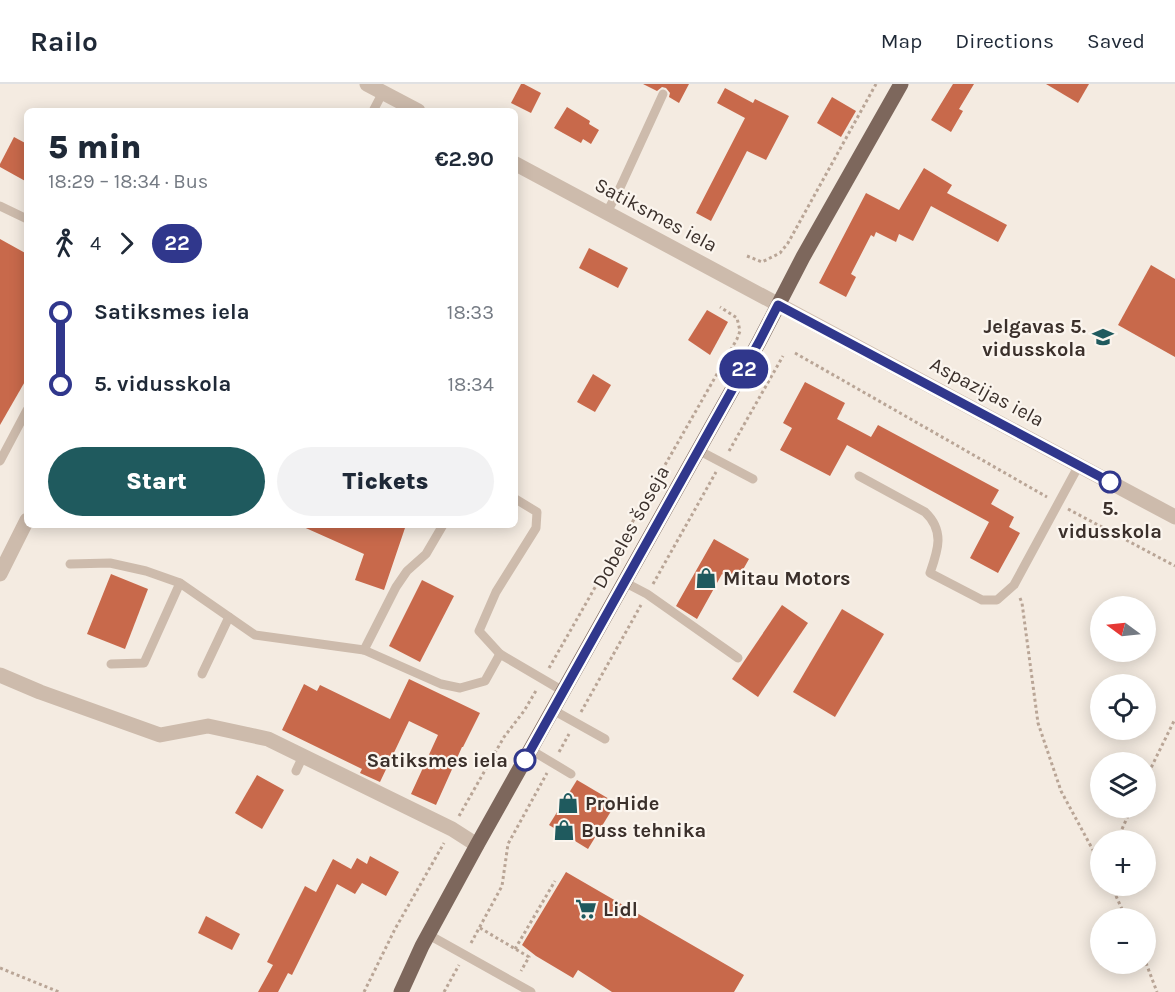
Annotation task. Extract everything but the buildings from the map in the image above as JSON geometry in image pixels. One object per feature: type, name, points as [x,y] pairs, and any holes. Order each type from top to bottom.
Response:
[{"type":"main road","name":"Dobeles šoseja","points":[[401,992],[477,845],[901,84]]},
{"type":"street","points":[[367,84],[412,108]]},
{"type":"street","name":"Satiksmes iela","points":[[518,165],[778,305]]},
{"type":"street","name":"Aspazijas iela","points":[[778,305],[1175,517]]},
{"type":"street","points":[[0,574],[24,526]]},
{"type":"street","points":[[0,675],[40,692],[160,735],[208,726],[268,739],[452,829],[477,845]]},
{"type":"lane","points":[[375,108],[383,92]]},
{"type":"lane","points":[[607,212],[663,94]]},
{"type":"lane","points":[[0,206],[24,218]]},
{"type":"lane","points":[[0,461],[24,416]]},
{"type":"lane","points":[[698,450],[753,479]]},
{"type":"lane","points":[[859,476],[926,512],[934,520],[939,537],[937,553],[930,573],[982,600],[997,600],[1014,585],[1080,465]]},
{"type":"lane","points":[[518,500],[537,512],[536,528],[496,592],[479,631],[500,654],[563,691]]},
{"type":"lane","points":[[364,650],[396,587],[408,571],[426,554],[441,528]]},
{"type":"lane","points":[[70,564],[110,563],[147,571],[180,583],[255,635],[364,650],[441,684],[460,688],[485,681],[500,654]]},
{"type":"lane","points":[[624,582],[647,594],[738,658]]},
{"type":"lane","points":[[111,664],[144,663],[180,583]]},
{"type":"lane","points":[[202,675],[228,617]]},
{"type":"lane","points":[[553,710],[605,738]]},
{"type":"lane","points":[[531,750],[571,774]]},
{"type":"lane","points":[[296,771],[303,756]]},
{"type":"lane","points":[[429,935],[531,992]]},
{"type":"path","points":[[747,256],[762,262],[780,253],[788,243],[876,84]]},
{"type":"path","points":[[364,992],[396,929],[504,737],[524,711],[737,339],[740,331],[737,318],[720,307]]},
{"type":"path","points":[[795,353],[1059,504],[1175,566]]},
{"type":"path","points":[[444,992],[502,886],[508,844],[783,356]]},
{"type":"path","points":[[1014,585],[1022,603],[1038,723],[1061,791],[1090,845]]},
{"type":"path","points":[[1156,758],[1175,719]]},
{"type":"path","points":[[515,949],[555,881]]},
{"type":"path","points":[[480,928],[529,957],[515,982]]},
{"type":"path","points":[[0,968],[59,992]]},
{"type":"path","points":[[1150,974],[1157,992]]},
{"type":"bus line","name":"22","points":[[525,760],[778,305],[1110,482]]},
{"type":"place","name":"Jelgavas 5. vidusskola","points":[[1103,337]]},
{"type":"place","name":"5. vidusskola","points":[[1110,482]]},
{"type":"place","name":"Mitau Motors","points":[[706,578]]},
{"type":"place","name":"Satiksmes iela","points":[[525,760]]},
{"type":"place","name":"ProHide","points":[[568,803]]},
{"type":"place","name":"Buss tehnika","points":[[564,830]]},
{"type":"place","name":"Lidl","points":[[586,909]]}]
